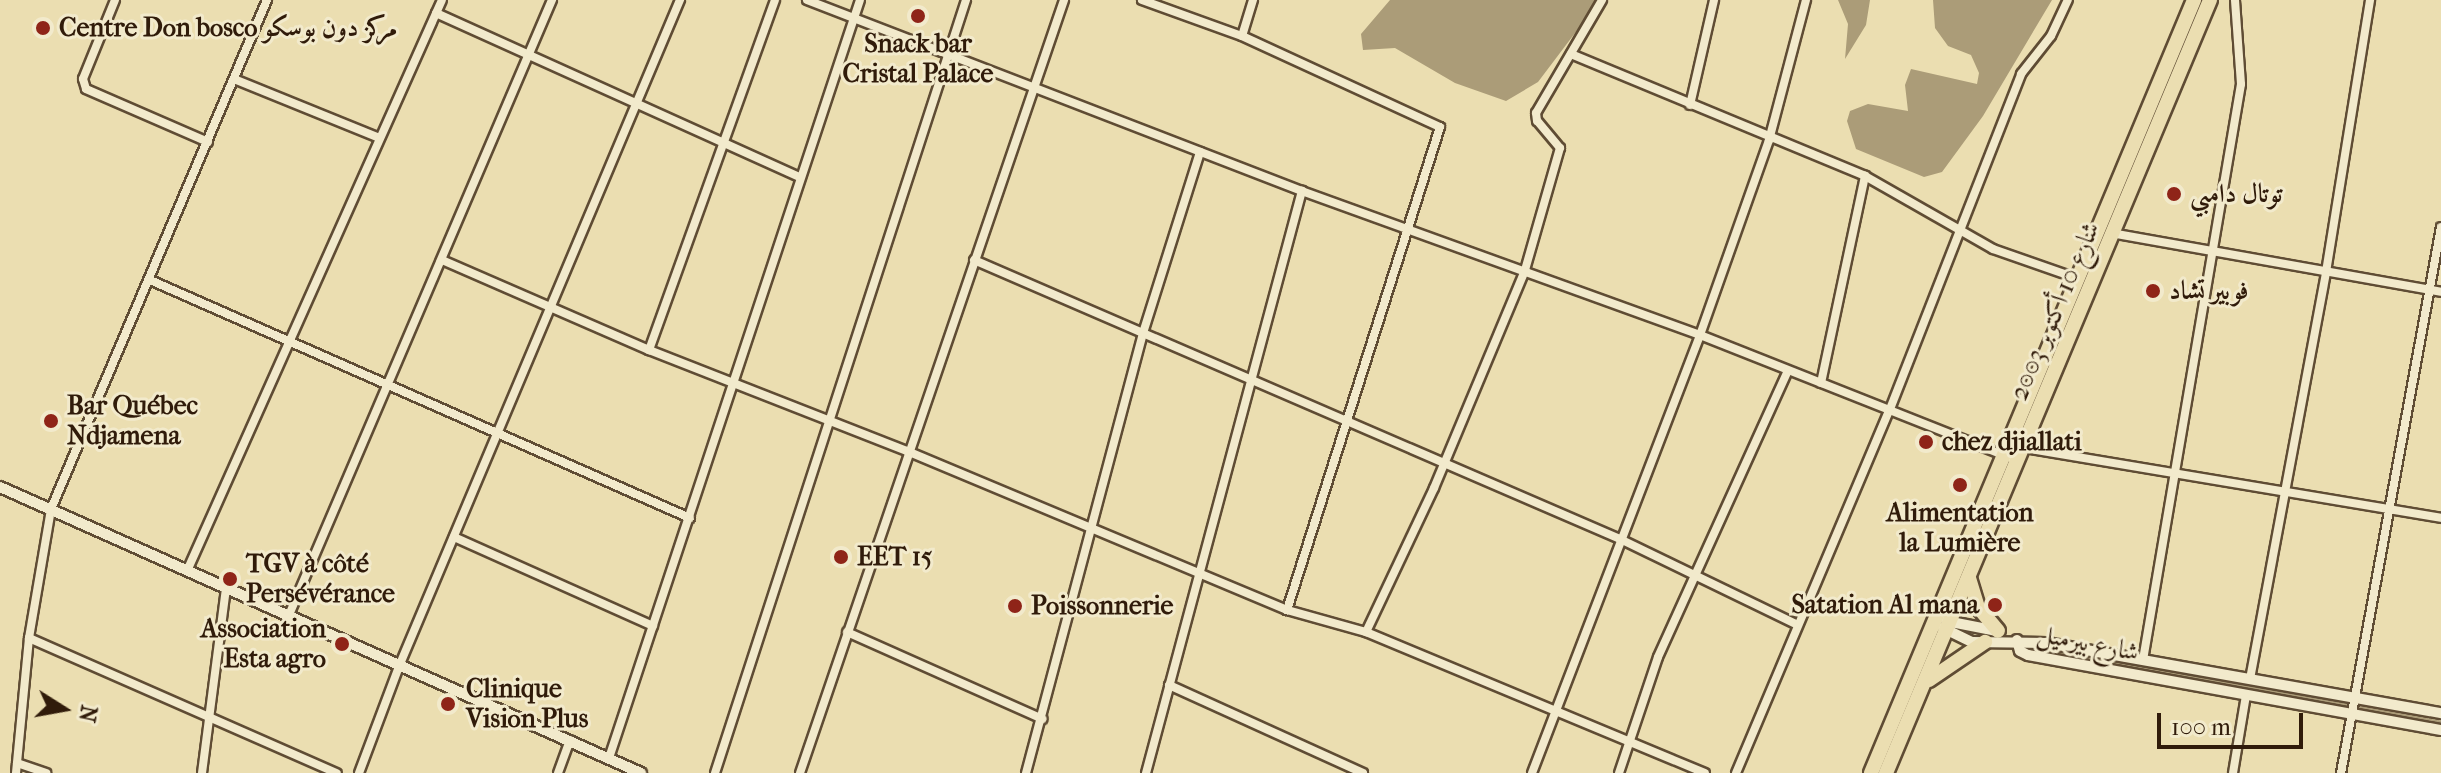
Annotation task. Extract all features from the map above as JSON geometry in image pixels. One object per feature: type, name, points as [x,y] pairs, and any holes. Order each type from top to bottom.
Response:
[{"type":"highway","name":"شارع 10 أكتوبر 2003","points":[[1871,773],[1942,624],[2016,455],[2107,232],[2194,0]]},
{"type":"highway","name":"شارع 10 أكتوبر 2003","points":[[1886,773],[1925,683],[1942,624],[1969,578],[2079,279],[2107,232],[2210,0]]},
{"type":"highway","points":[[1969,578],[1978,607],[1998,631]]},
{"type":"highway","points":[[1925,683],[1985,642]]},
{"type":"street","points":[[115,0],[83,79],[86,89],[208,142]]},
{"type":"street","points":[[46,773],[16,768],[29,638],[51,509],[267,0]]},
{"type":"street","points":[[187,571],[442,0]]},
{"type":"street","points":[[289,615],[552,0]]},
{"type":"street","points":[[359,773],[400,664],[680,0]]},
{"type":"street","points":[[649,350],[720,144],[775,0]]},
{"type":"street","points":[[807,0],[1302,191],[1525,270],[2016,455],[2173,471],[2441,518]]},
{"type":"street","points":[[609,758],[860,0]]},
{"type":"street","points":[[715,773],[966,0]]},
{"type":"street","points":[[800,773],[907,451],[1064,0]]},
{"type":"street","points":[[1142,0],[1242,36],[1440,127],[1406,228],[1349,424],[1287,610]]},
{"type":"street","points":[[1242,36],[1253,0]]},
{"type":"street","points":[[1366,632],[1444,464],[1525,270],[1560,148],[1536,113],[1602,0]]},
{"type":"street","points":[[1690,105],[1714,0]]},
{"type":"street","points":[[1532,773],[1700,335],[1769,140],[1806,0]]},
{"type":"street","points":[[1736,773],[1964,229],[2021,74],[2051,36],[2068,0]]},
{"type":"street","points":[[2143,660],[2241,84],[2235,0]]},
{"type":"street","points":[[2250,679],[2326,272],[2370,0]]},
{"type":"street","points":[[436,13],[720,144],[800,177]]},
{"type":"street","points":[[1571,54],[1769,140],[1865,176],[1964,229],[1993,249],[2079,279]]},
{"type":"street","points":[[234,79],[379,138]]},
{"type":"street","points":[[1027,773],[1143,333],[1200,152]]},
{"type":"street","points":[[1821,383],[1865,176]]},
{"type":"street","points":[[1146,773],[1248,379],[1302,191]]},
{"type":"street","points":[[2341,773],[2441,227]]},
{"type":"street","points":[[2107,232],[2441,292]]},
{"type":"street","points":[[442,260],[649,350],[907,451],[1287,610],[1366,632],[1554,714],[1705,773]]},
{"type":"street","points":[[974,260],[1620,539],[1796,624]]},
{"type":"street","points":[[150,280],[289,338],[690,518]]},
{"type":"street","points":[[1619,773],[1627,743],[1695,573],[1788,371]]},
{"type":"street","points":[[0,487],[641,773]]},
{"type":"street","points":[[454,537],[653,626]]},
{"type":"street","points":[[202,773],[226,588]]},
{"type":"street","points":[[1942,624],[1998,631],[2017,640]]},
{"type":"street","points":[[1942,624],[1965,640],[2017,640]]},
{"type":"street","points":[[847,632],[1042,719]]},
{"type":"street","points":[[29,638],[208,713],[337,773]]},
{"type":"street","name":"شارع بيرميل","points":[[2017,640],[2441,713]]},
{"type":"street","name":"شارع بيرميل","points":[[2017,640],[2024,654],[2441,730]]},
{"type":"street","points":[[1169,685],[1363,773]]},
{"type":"street","points":[[2233,773],[2246,695]]},
{"type":"street","points":[[558,773],[570,740]]},
{"type":"shaded area","points":[[1390,0],[1600,0],[1538,82],[1506,101],[1455,83],[1395,48],[1363,50],[1361,34]]},
{"type":"shaded area","points":[[1838,0],[1870,0],[1866,25],[1845,59],[1848,24]]},
{"type":"shaded area","points":[[1933,0],[2052,0],[1983,116],[1942,172],[1924,177],[1856,149],[1847,121],[1850,111],[1868,104],[1908,111],[1905,85],[1911,69],[1977,84],[1979,73],[1971,55],[1948,46],[1935,28]]},
{"type":"waterway","points":[[2031,648],[2441,722]]},
{"type":"place","name":"Snack bar Cristal Palace","points":[[918,16]]},
{"type":"place","name":"Centre Don bosco مركز دون بوسكو","points":[[43,28]]},
{"type":"place","name":"توتال دامبي","points":[[2174,194]]},
{"type":"place","name":"فوبير تشاد","points":[[2153,291]]},
{"type":"place","name":"Bar Québec Ndjamena","points":[[51,421]]},
{"type":"place","name":"chez djiallati","points":[[1926,442]]},
{"type":"place","name":"Alimentation la Lumière","points":[[1960,485]]},
{"type":"place","name":"EET 15","points":[[841,557]]},
{"type":"place","name":"TGV à côté Persévérance","points":[[230,579]]},
{"type":"place","name":"Satation Al mana","points":[[1995,605]]},
{"type":"place","name":"Poissonnerie","points":[[1015,606]]},
{"type":"place","name":"Association Esta agro","points":[[342,644]]},
{"type":"place","name":"Clinique Vision Plus","points":[[448,704]]}]
